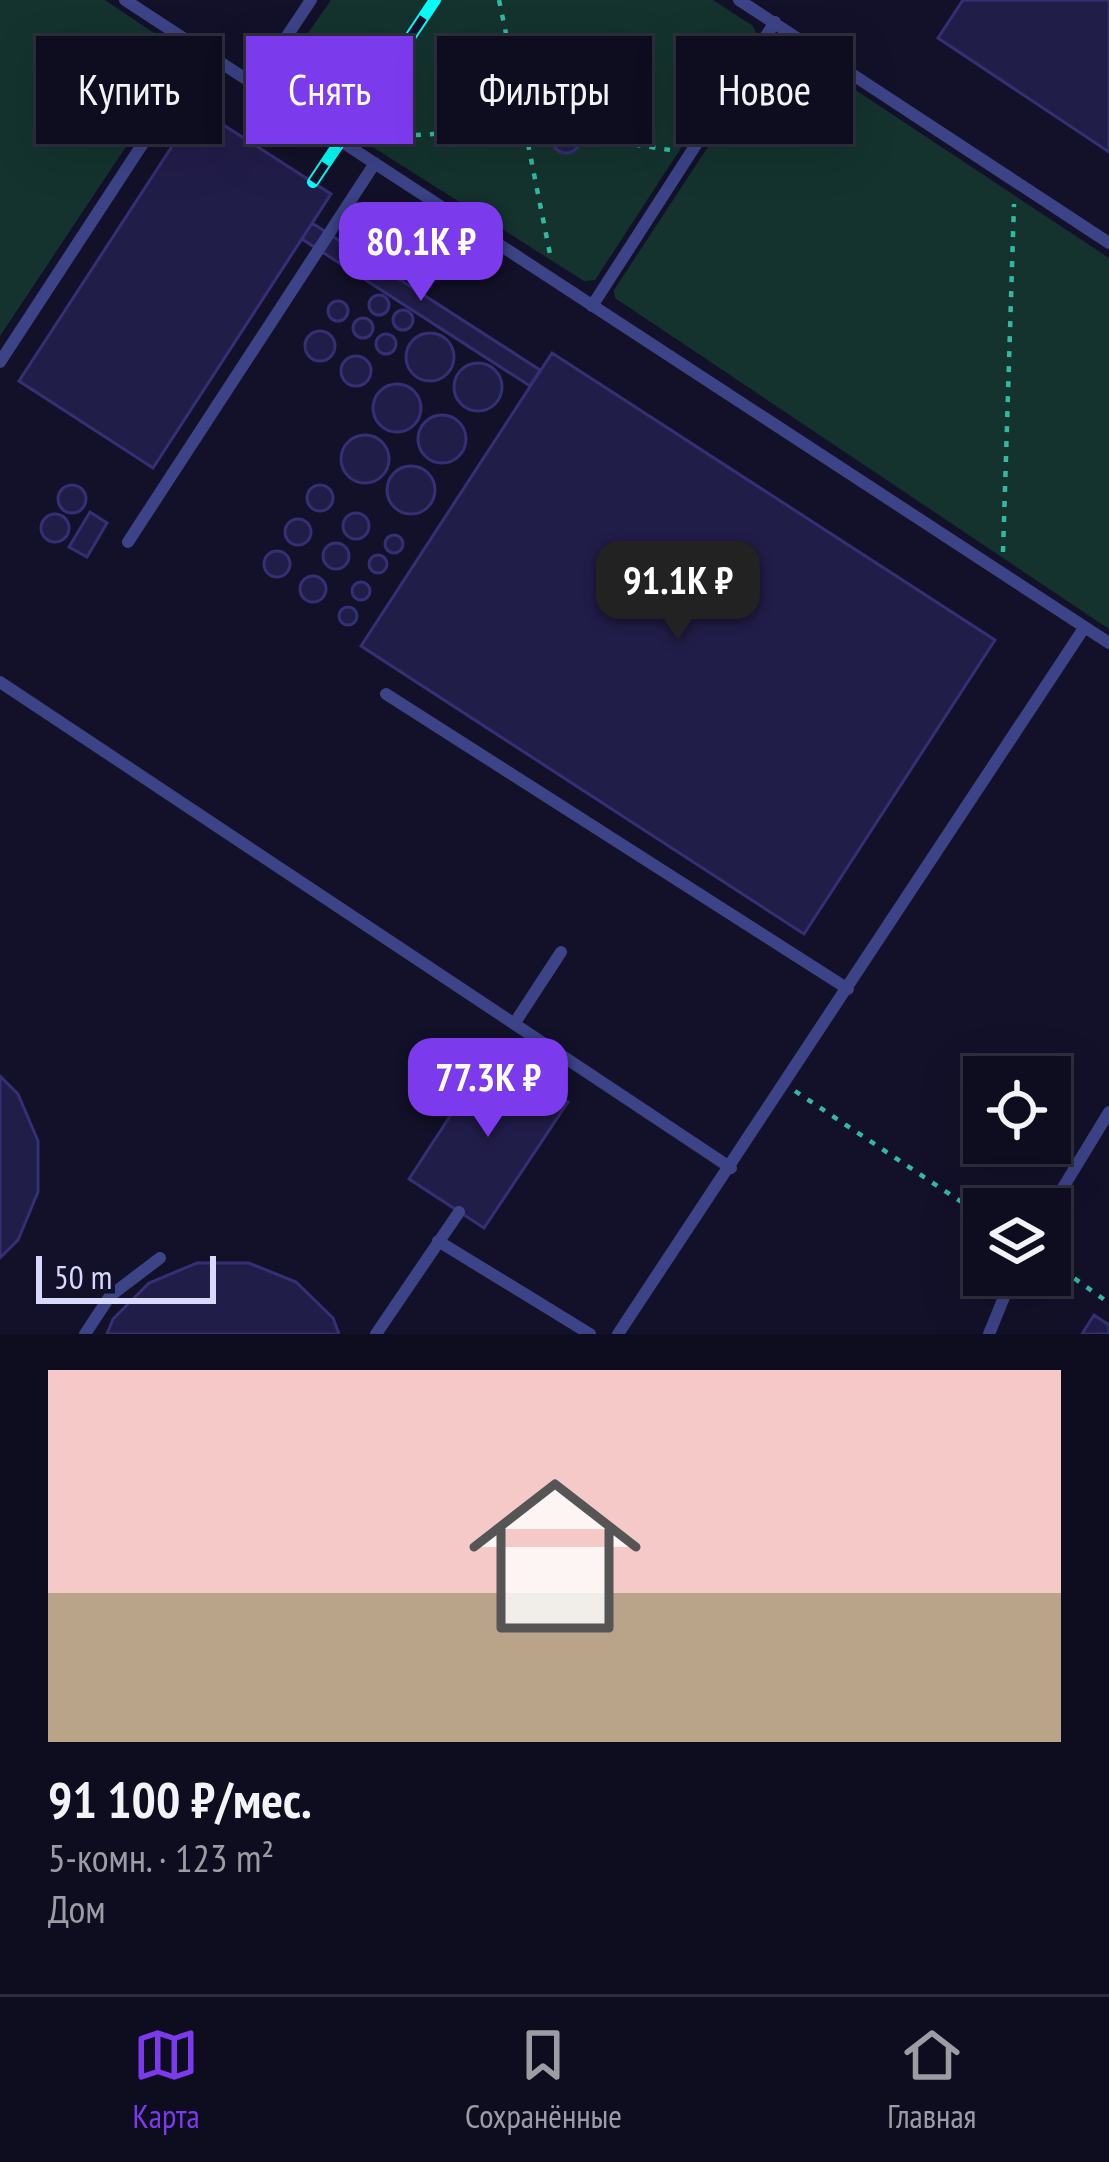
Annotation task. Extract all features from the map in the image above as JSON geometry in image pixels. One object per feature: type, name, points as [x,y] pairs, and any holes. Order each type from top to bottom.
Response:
[{"type":"lane","points":[[125,0],[182,36]]},
{"type":"lane","points":[[287,36],[311,0]]},
{"type":"lane","points":[[739,0],[1109,244]]},
{"type":"lane","points":[[592,306],[775,22]]},
{"type":"lane","points":[[0,362],[143,144]]},
{"type":"lane","points":[[347,144],[1109,643]]},
{"type":"lane","points":[[128,542],[375,163]]},
{"type":"lane","points":[[618,1334],[1084,628]]},
{"type":"lane","points":[[0,682],[731,1168]]},
{"type":"lane","points":[[386,694],[848,989]]},
{"type":"lane","points":[[514,1024],[561,952]]},
{"type":"lane","points":[[1063,1188],[1109,1112]]},
{"type":"lane","points":[[376,1334],[459,1212]]},
{"type":"lane","points":[[438,1240],[590,1334]]},
{"type":"lane","points":[[85,1334],[110,1296],[160,1258]]},
{"type":"lane","points":[[989,1334],[1004,1296]]},
{"type":"path","points":[[499,0],[507,36]]},
{"type":"path","points":[[528,144],[556,282]]},
{"type":"path","points":[[631,144],[691,153]]},
{"type":"path","points":[[1002,574],[1015,180]]},
{"type":"path","points":[[785,1085],[963,1202]]},
{"type":"path","points":[[1071,1277],[1109,1303]]},
{"type":"green space","points":[[0,0],[105,0],[158,36],[36,36],[36,144],[128,144],[0,336]]},
{"type":"green space","points":[[331,0],[713,0],[753,26],[756,33],[676,36],[676,144],[684,144],[595,280],[584,281],[368,144],[413,144],[413,36],[306,36]]},
{"type":"green space","points":[[853,88],[1109,258],[1109,629],[615,298],[614,290],[710,144],[853,144]]},
{"type":"building","points":[[963,0],[1109,0],[1109,152],[938,38]]},
{"type":"building","points":[[222,124],[246,144],[331,194],[153,468],[19,381],[174,144],[222,144]]},
{"type":"building","points":[[553,144],[579,144],[571,152]]},
{"type":"building","points":[[312,223],[540,370],[530,386],[302,239]]},
{"type":"building","points":[[379,295],[389,305],[379,315],[369,305]]},
{"type":"building","points":[[338,301],[348,311],[338,321],[328,311]]},
{"type":"building","points":[[403,310],[413,320],[403,330],[393,320]]},
{"type":"building","points":[[363,318],[373,328],[363,338],[353,328]]},
{"type":"building","points":[[320,331],[331,335],[335,346],[331,357],[320,361],[309,357],[305,346],[309,335]]},
{"type":"building","points":[[430,333],[447,340],[454,357],[447,374],[430,381],[413,374],[406,357],[413,340]]},
{"type":"building","points":[[386,334],[396,344],[386,354],[376,344]]},
{"type":"building","points":[[552,353],[995,640],[804,934],[361,646]]},
{"type":"building","points":[[356,356],[367,360],[371,371],[367,382],[356,386],[345,382],[341,371],[345,360]]},
{"type":"building","points":[[478,363],[495,370],[502,387],[495,404],[478,411],[461,404],[454,387],[461,370]]},
{"type":"building","points":[[397,384],[414,391],[421,408],[414,425],[397,432],[380,425],[373,408],[380,391]]},
{"type":"building","points":[[442,415],[459,422],[466,439],[459,456],[442,463],[425,456],[418,439],[425,422]]},
{"type":"building","points":[[365,435],[382,442],[389,459],[382,476],[365,483],[348,476],[341,459],[348,442]]},
{"type":"building","points":[[411,466],[428,473],[435,490],[428,507],[411,514],[394,507],[387,490],[394,473]]},
{"type":"building","points":[[72,485],[82,489],[86,499],[82,509],[72,513],[62,509],[58,499],[62,489]]},
{"type":"building","points":[[320,485],[333,498],[320,511],[307,498]]},
{"type":"building","points":[[90,512],[107,523],[87,557],[69,547]]},
{"type":"building","points":[[356,513],[369,526],[356,539],[343,526]]},
{"type":"building","points":[[55,514],[65,518],[69,528],[65,538],[55,542],[45,538],[41,528],[45,518]]},
{"type":"building","points":[[298,519],[311,532],[298,545],[285,532]]},
{"type":"building","points":[[394,535],[403,544],[394,553],[385,544]]},
{"type":"building","points":[[336,543],[349,556],[336,569],[323,556]]},
{"type":"building","points":[[277,551],[290,564],[277,577],[264,564]]},
{"type":"building","points":[[378,555],[387,564],[378,573],[369,564]]},
{"type":"building","points":[[313,576],[323,579],[323,599],[313,602],[303,599],[300,589],[303,579]]},
{"type":"building","points":[[361,582],[370,591],[361,600],[352,591]]},
{"type":"building","points":[[348,607],[357,616],[348,625],[339,616]]},
{"type":"building","points":[[492,1052],[568,1102],[484,1228],[409,1179]]},
{"type":"building","points":[[0,1076],[18,1094],[38,1141],[38,1192],[18,1240],[0,1258]]},
{"type":"building","points":[[197,1263],[249,1263],[296,1282],[333,1318],[339,1334],[107,1334],[113,1319],[149,1283]]},
{"type":"building","points":[[1094,1315],[1109,1325],[1109,1334],[1082,1334]]},
{"type":"railway","points":[[313,182],[435,0]]}]
